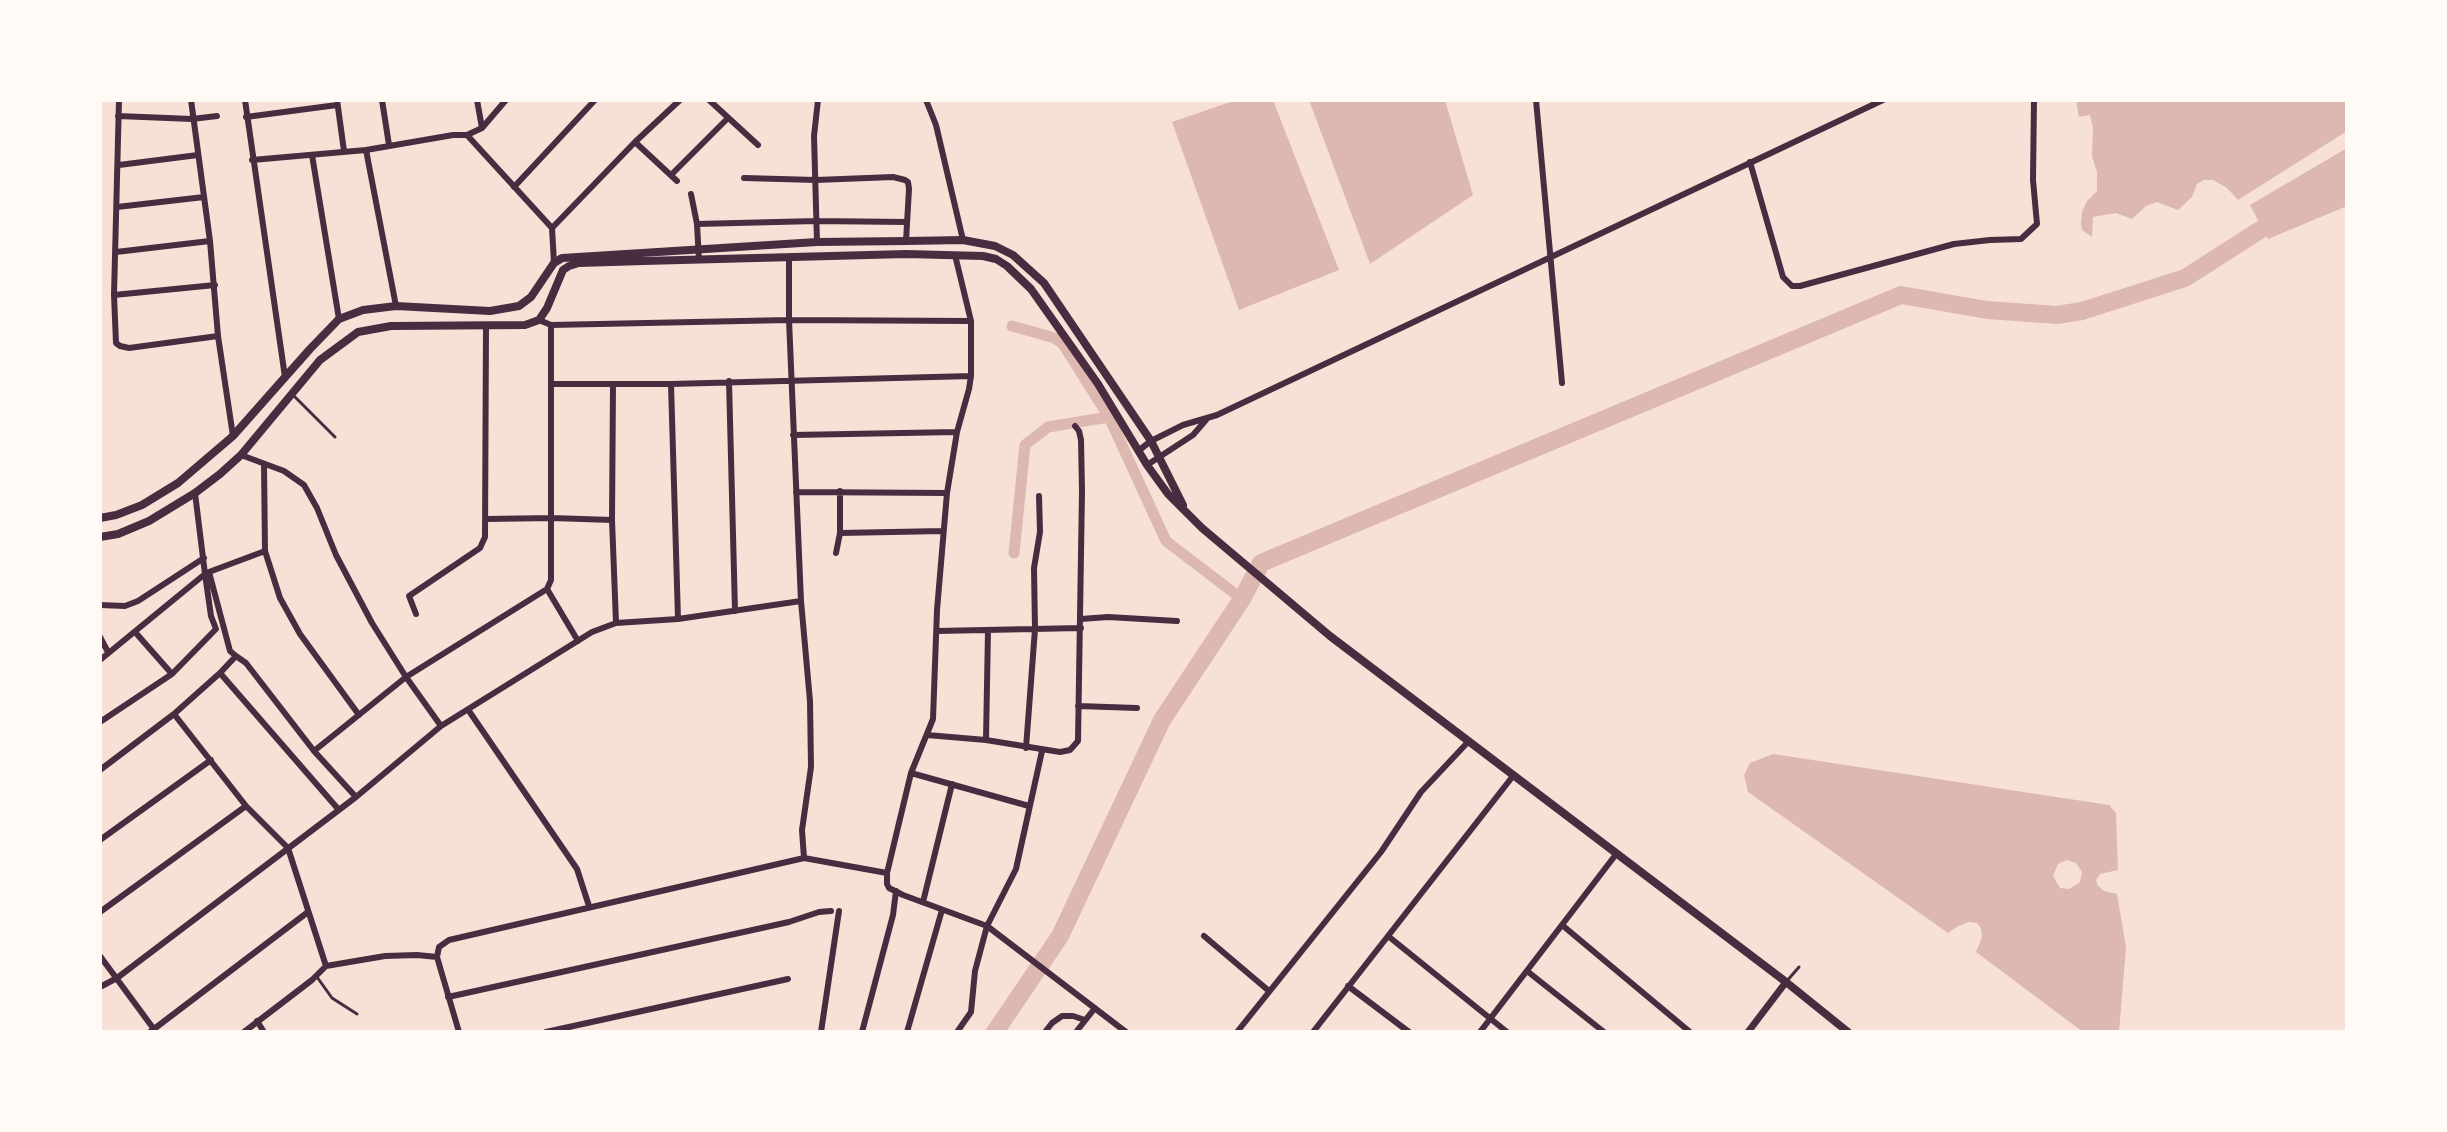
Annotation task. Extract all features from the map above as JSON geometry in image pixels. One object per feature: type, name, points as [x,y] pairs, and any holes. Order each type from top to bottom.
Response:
[{"type":"main road","points":[[100,518],[142,505],[178,483],[233,436],[339,319],[363,310],[396,306],[490,311],[519,306],[531,297],[554,263],[562,258],[817,242],[963,240],[985,243],[1013,255],[1044,283],[1151,441],[1189,517]]},
{"type":"main road","points":[[100,537],[149,521],[195,493],[241,455],[320,360],[358,332],[373,328],[525,325],[539,320],[563,270],[569,266],[579,263],[955,255],[996,259],[1031,289],[1098,384],[1147,465],[1189,517],[1283,597],[1468,742],[1848,1032]]},
{"type":"main road","points":[[310,349],[320,360]]},
{"type":"main road","points":[[142,505],[144,517],[149,521]]},
{"type":"main road","points":[[123,513],[130,518],[131,528]]},
{"type":"street","points":[[119,100],[114,295],[116,343],[125,348],[218,336]]},
{"type":"street","points":[[191,100],[210,241],[218,336],[233,436]]},
{"type":"street","points":[[245,100],[285,377]]},
{"type":"street","points":[[388,100],[382,100],[389,145]]},
{"type":"street","points":[[477,100],[482,128]]},
{"type":"street","points":[[252,160],[366,150],[467,135],[482,128],[506,100]]},
{"type":"street","points":[[514,187],[595,100]]},
{"type":"street","points":[[552,228],[680,100]]},
{"type":"street","points":[[709,100],[758,145]]},
{"type":"street","points":[[817,242],[814,136],[818,100]]},
{"type":"street","points":[[926,100],[936,125],[963,240]]},
{"type":"street","points":[[1536,100],[1562,383]]},
{"type":"street","points":[[1138,451],[1183,425],[1206,420],[1883,100]]},
{"type":"street","points":[[1750,162],[1783,277],[1792,286],[1954,244],[2021,239],[2037,224],[2033,180],[2034,100]]},
{"type":"street","points":[[246,117],[337,103],[344,151]]},
{"type":"street","points":[[118,116],[192,119],[217,116]]},
{"type":"street","points":[[635,142],[675,177],[728,118]]},
{"type":"street","points":[[467,135],[552,228],[554,263]]},
{"type":"street","points":[[366,150],[396,306]]},
{"type":"street","points":[[119,165],[198,155]]},
{"type":"street","points":[[312,155],[339,319]]},
{"type":"street","points":[[744,178],[816,180],[893,177],[905,180],[909,189],[906,241]]},
{"type":"street","points":[[691,194],[699,260]]},
{"type":"street","points":[[117,207],[204,197]]},
{"type":"street","points":[[697,224],[906,222]]},
{"type":"street","points":[[116,252],[210,241]]},
{"type":"street","points":[[955,255],[971,321],[971,376],[957,432],[947,493],[933,719],[911,773],[887,873],[887,886],[987,926],[1126,1032]]},
{"type":"street","points":[[789,259],[793,435],[801,601],[810,701],[811,767],[802,830],[804,858]]},
{"type":"street","points":[[114,295],[215,285]]},
{"type":"street","points":[[539,320],[551,325],[789,320],[971,321]]},
{"type":"street","points":[[314,751],[406,677],[547,589],[551,580],[552,518],[551,325]]},
{"type":"street","points":[[416,614],[409,596],[480,548],[485,537],[486,326]]},
{"type":"street","points":[[552,384],[971,376]]},
{"type":"street","points":[[729,381],[735,611]]},
{"type":"street","points":[[613,384],[612,520],[616,623]]},
{"type":"street","points":[[671,384],[678,619]]},
{"type":"street","points":[[1147,465],[1193,435],[1206,420]]},
{"type":"street","points":[[927,735],[986,740],[1042,751],[1060,752],[1075,746],[1080,730],[1081,440],[1075,426]]},
{"type":"street","points":[[793,435],[957,432]]},
{"type":"street","points":[[241,455],[295,477],[304,485],[372,623],[441,726]]},
{"type":"street","points":[[264,464],[265,551],[280,598],[359,715]]},
{"type":"street","points":[[836,553],[840,533],[840,491]]},
{"type":"street","points":[[796,492],[947,493]]},
{"type":"street","points":[[100,720],[172,674],[216,629],[211,616],[195,493]]},
{"type":"street","points":[[1026,748],[1035,629],[1034,568],[1040,532],[1039,496]]},
{"type":"street","points":[[486,519],[612,520]]},
{"type":"street","points":[[840,533],[943,531]]},
{"type":"street","points":[[265,551],[209,572],[230,651],[246,663],[314,751],[356,797]]},
{"type":"street","points":[[100,605],[125,606],[138,601],[204,558]]},
{"type":"street","points":[[100,660],[205,574]]},
{"type":"street","points":[[547,589],[578,641]]},
{"type":"street","points":[[100,987],[117,978],[356,797],[441,726],[578,641],[616,623],[678,619],[801,601]]},
{"type":"street","points":[[1081,619],[1108,617],[1177,621]]},
{"type":"street","points":[[937,631],[1081,628]]},
{"type":"street","points":[[986,740],[988,630]]},
{"type":"street","points":[[135,632],[172,674]]},
{"type":"street","points":[[100,637],[108,652]]},
{"type":"street","points":[[100,770],[174,714],[236,656]]},
{"type":"street","points":[[220,673],[339,810]]},
{"type":"street","points":[[1078,706],[1137,708]]},
{"type":"street","points":[[469,711],[577,869],[589,906]]},
{"type":"street","points":[[174,714],[246,806],[288,848],[326,966]]},
{"type":"street","points":[[1237,1032],[1373,862],[1421,792],[1468,742]]},
{"type":"street","points":[[957,1032],[971,1012],[975,971],[987,926],[1016,869],[1042,751]]},
{"type":"street","points":[[100,840],[211,760]]},
{"type":"street","points":[[911,773],[1029,806]]},
{"type":"street","points":[[1314,1032],[1513,776]]},
{"type":"street","points":[[923,902],[952,784]]},
{"type":"street","points":[[100,912],[246,806]]},
{"type":"street","points":[[1480,1032],[1617,853]]},
{"type":"street","points":[[459,1032],[437,957],[439,947],[449,940],[804,858],[887,873]]},
{"type":"street","points":[[862,1032],[893,915],[896,891]]},
{"type":"street","points":[[907,1032],[942,910]]},
{"type":"street","points":[[448,997],[799,920],[819,912],[835,911],[821,1032]]},
{"type":"street","points":[[100,956],[154,1031],[308,912]]},
{"type":"street","points":[[1562,925],[1690,1032]]},
{"type":"street","points":[[1204,936],[1269,991]]},
{"type":"street","points":[[1388,936],[1507,1032]]},
{"type":"street","points":[[244,1032],[317,977],[326,966],[385,956],[437,957]]},
{"type":"street","points":[[1527,971],[1604,1032]]},
{"type":"street","points":[[546,1032],[788,979]]},
{"type":"street","points":[[1748,1032],[1786,982]]},
{"type":"street","points":[[1348,986],[1409,1032]]},
{"type":"street","points":[[1076,1032],[1095,1008]]},
{"type":"street","points":[[1045,1032],[1062,1016],[1085,1020]]},
{"type":"street","points":[[257,1021],[264,1032]]},
{"type":"lane","points":[[292,394],[335,437]]},
{"type":"lane","points":[[1786,982],[1799,967]]},
{"type":"lane","points":[[317,977],[332,998],[357,1014]]},
{"type":"shaded area","points":[[1236,100],[1273,100],[1339,270],[1239,310],[1172,122]]},
{"type":"shaded area","points":[[1309,100],[1445,100],[1473,195],[1370,264]]},
{"type":"shaded area","points":[[2076,100],[2347,100],[2347,131],[2238,200],[2227,188],[2213,180],[2204,180],[2197,184],[2192,197],[2178,210],[2157,202],[2146,206],[2132,219],[2116,213],[2093,217],[2092,237],[2082,230],[2081,224],[2087,201],[2097,191],[2097,172],[2092,156],[2093,128],[2090,115],[2079,117]]},
{"type":"shaded area","points":[[2347,148],[2347,206],[2268,239],[2250,205]]},
{"type":"shaded area","points":[[1773,754],[2109,805],[2116,813],[2118,870],[2100,874],[2096,880],[2104,891],[2117,894],[2126,947],[2119,1032],[2083,1032],[1976,952],[1982,937],[1977,923],[1969,922],[1948,933],[1748,792],[1744,775],[1750,763]],"holes":[[[2067,860],[2076,863],[2082,872],[2080,882],[2069,889],[2060,888],[2053,876],[2058,864]]]},
{"type":"waterway","points":[[995,1032],[1060,936],[1162,720],[1242,599],[1261,563],[1901,295],[1987,310],[2057,315],[2082,311],[2185,278],[2282,216]]},
{"type":"waterway","points":[[1012,326],[1055,338],[1063,344],[1109,417]]},
{"type":"waterway","points":[[1014,553],[1025,445],[1048,427],[1109,417],[1166,541],[1242,599]]}]
